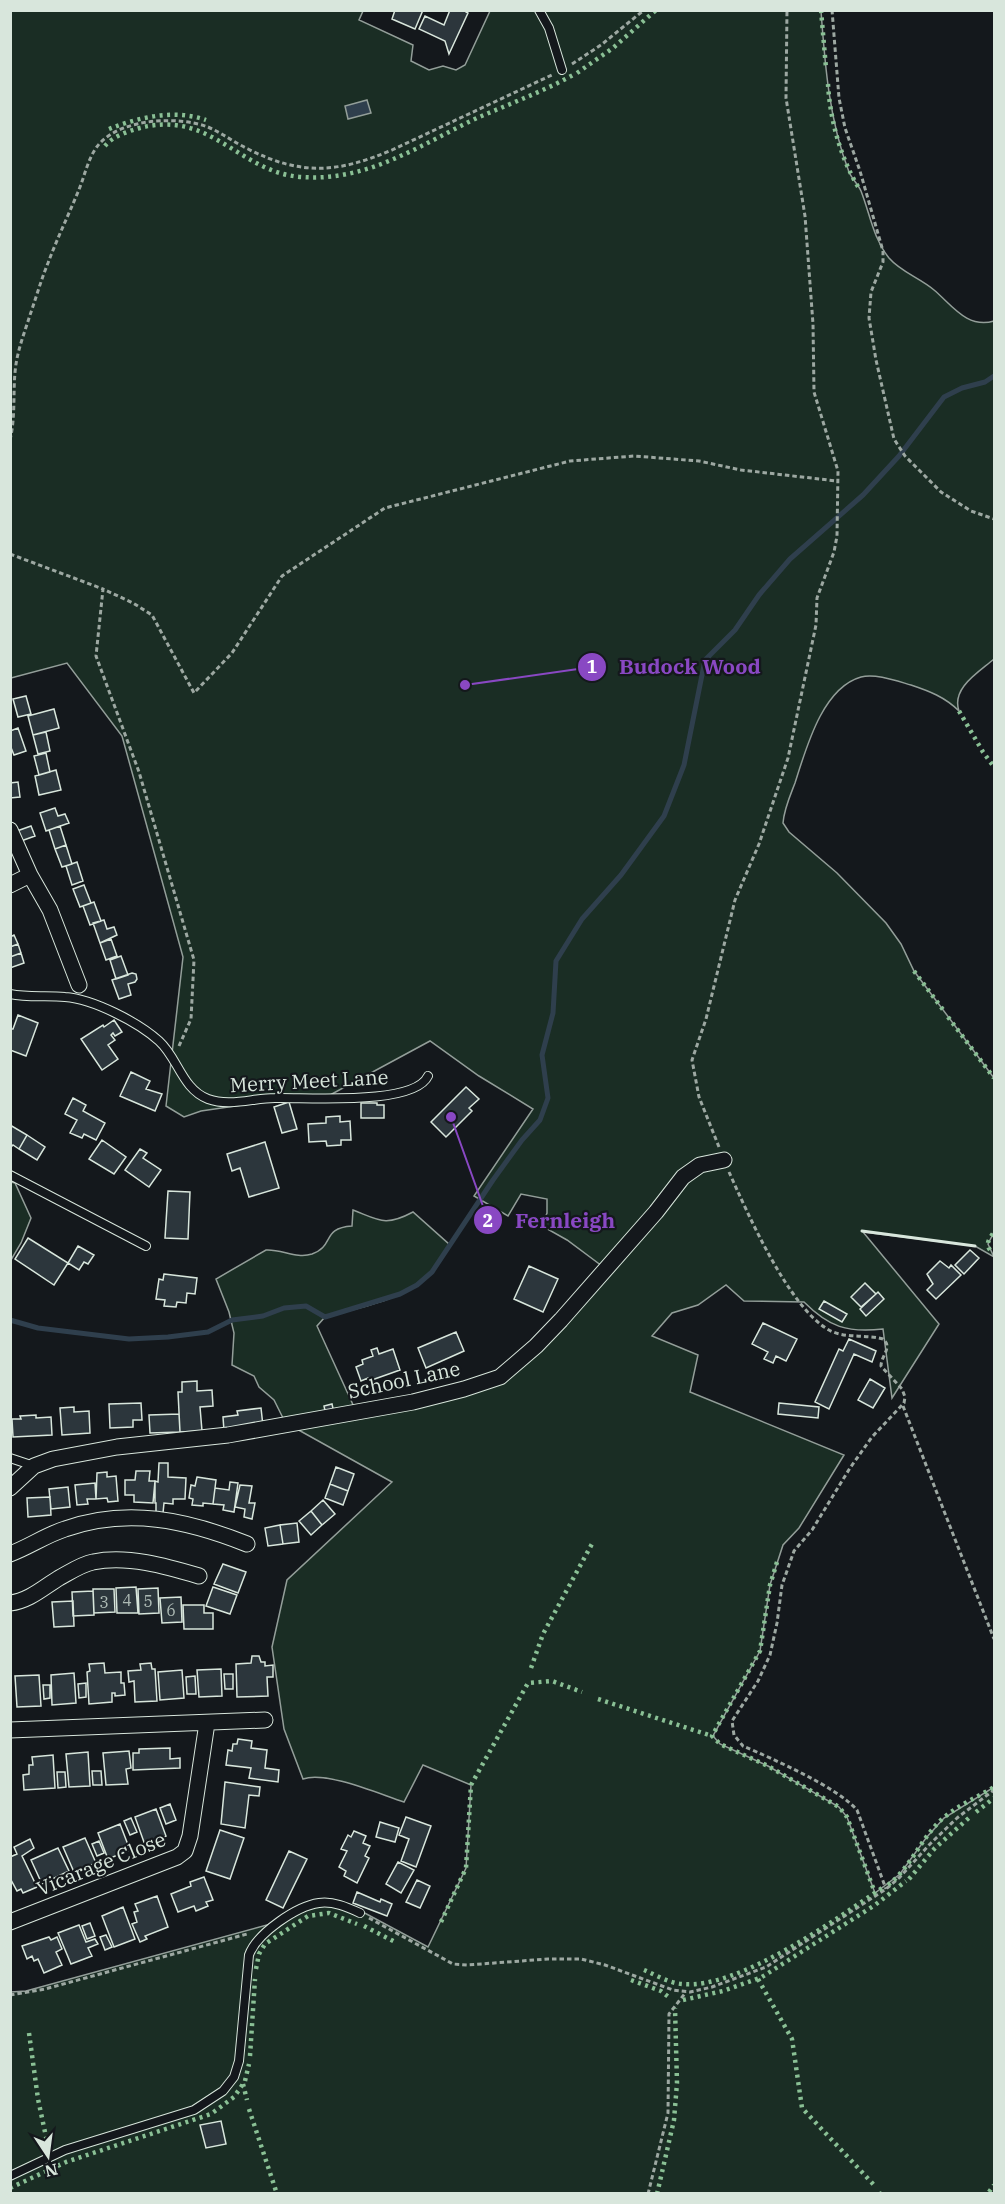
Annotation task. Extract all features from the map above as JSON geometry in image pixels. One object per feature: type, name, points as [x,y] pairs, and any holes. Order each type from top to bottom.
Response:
[{"type":"street","points":[[10,830],[30,875],[50,910],[79,985]]},
{"type":"street","points":[[10,885],[30,875]]},
{"type":"street","name":"School Lane","points":[[10,1488],[34,1466],[53,1459],[154,1442],[228,1435],[413,1402],[500,1377],[536,1346],[561,1320],[656,1212],[683,1177],[700,1165],[724,1160]]},
{"type":"street","points":[[10,1554],[62,1530],[89,1521],[128,1516],[202,1527],[247,1544]]},
{"type":"street","points":[[10,1603],[26,1599],[95,1558],[191,1568]]},
{"type":"street","points":[[10,1730],[265,1720]]},
{"type":"street","name":"Vicarage Close","points":[[10,1922],[177,1857],[185,1851],[198,1787],[207,1723]]},
{"type":"lane","points":[[539,10],[549,28],[562,70]]},
{"type":"lane","name":"Merry Meet Lane","points":[[10,994],[27,997],[74,998],[99,1006],[142,1028],[160,1042],[192,1089],[209,1099],[230,1103],[273,1098],[388,1096],[418,1088],[428,1076]]},
{"type":"lane","points":[[10,1175],[146,1246]]},
{"type":"lane","points":[[10,1458],[34,1466]]},
{"type":"lane","points":[[10,2176],[65,2150],[194,2110],[223,2091],[234,2077],[239,2061],[249,1955],[255,1942],[298,1911],[319,1903],[335,1904],[360,1913]]},
{"type":"path","points":[[10,440],[15,417],[14,374],[18,353],[48,263],[94,151],[110,135],[142,124],[189,122],[207,127],[248,149],[285,165],[313,168],[348,166],[392,150],[562,70],[601,45],[644,10]]},
{"type":"path","points":[[787,10],[786,98],[805,216],[813,324],[814,392],[838,471],[837,536],[834,552],[817,598],[816,625],[788,758],[759,844],[735,900],[706,1019],[692,1060],[699,1097],[749,1217],[800,1305],[832,1331],[880,1338],[887,1342],[888,1347],[881,1366],[904,1392],[903,1407],[872,1437],[812,1530],[794,1551],[782,1585],[770,1655],[758,1681],[732,1721],[734,1735],[743,1746],[812,1779],[849,1802],[857,1810],[886,1889]]},
{"type":"path","points":[[832,10],[839,98],[845,128],[860,171],[882,251],[883,262],[871,292],[869,318],[892,430],[898,448],[941,492],[971,511],[994,519]]},
{"type":"path","points":[[10,554],[103,589],[152,615],[194,693],[232,653],[282,576],[385,508],[570,461],[634,456],[699,461],[741,470],[837,481]]},
{"type":"path","points":[[103,589],[96,656],[139,772],[194,960],[191,1019],[173,1060]]},
{"type":"path","points":[[903,1407],[994,1639]]},
{"type":"path","points":[[360,1913],[453,1964],[581,1959],[674,1990],[686,1992],[712,1987],[766,1967],[886,1889],[957,1818],[994,1790]]},
{"type":"path","points":[[10,1995],[45,1989],[272,1928]]},
{"type":"path","points":[[648,2193],[668,2113],[669,2014],[686,1992]]},
{"type":"green space","points":[[11,11],[363,11],[359,20],[413,45],[411,61],[429,70],[443,66],[456,70],[465,65],[490,11],[821,11],[832,112],[849,172],[861,191],[875,234],[894,263],[929,286],[961,314],[976,322],[994,321],[994,659],[974,675],[963,688],[959,695],[959,711],[936,695],[893,680],[867,676],[847,683],[826,706],[810,737],[783,823],[789,832],[837,873],[886,923],[901,944],[914,971],[994,1078],[994,1232],[988,1244],[994,1257],[975,1246],[863,1232],[939,1324],[892,1398],[883,1329],[849,1329],[830,1323],[804,1302],[744,1301],[726,1285],[698,1305],[672,1313],[652,1336],[698,1355],[690,1392],[844,1455],[799,1528],[783,1545],[770,1585],[760,1651],[713,1736],[720,1744],[768,1766],[839,1807],[847,1817],[875,1893],[900,1874],[944,1818],[994,1787],[994,2193],[11,2193],[11,2177],[51,2157],[195,2111],[237,2075],[250,1956],[257,1943],[299,1912],[319,1904],[361,1911],[428,1947],[466,1868],[471,1785],[423,1765],[404,1802],[339,1781],[313,1777],[303,1779],[284,1729],[272,1647],[287,1580],[392,1482],[295,1428],[491,1387],[602,1266],[567,1240],[542,1226],[547,1213],[547,1199],[521,1194],[508,1216],[474,1196],[533,1109],[479,1076],[430,1041],[319,1101],[269,1101],[201,1111],[184,1117],[166,1106],[183,957],[122,736],[67,663],[11,678]]},
{"type":"green space","points":[[11,1182],[15,1183],[31,1218],[11,1260]]},
{"type":"green space","points":[[353,1210],[376,1219],[389,1221],[413,1212],[450,1245],[432,1272],[421,1282],[396,1296],[325,1317],[317,1326],[354,1407],[284,1420],[274,1400],[259,1387],[254,1376],[232,1365],[234,1333],[229,1312],[216,1279],[266,1250],[300,1255],[319,1251],[336,1230],[352,1226]]},
{"type":"green space","points":[[278,1922],[254,1941],[237,2064],[225,2087],[200,2105],[100,2137],[11,2175],[11,1992],[26,1991]]},
{"type":"water","points":[[367,100],[371,113],[348,119],[345,106]]},
{"type":"building","points":[[395,10],[423,10],[415,29],[392,19]]},
{"type":"building","points":[[450,10],[463,10],[468,13],[449,54],[445,41],[419,29],[425,16],[444,25]]},
{"type":"building","points":[[26,696],[31,714],[18,717],[13,699]]},
{"type":"building","points":[[54,709],[59,728],[33,735],[28,716]]},
{"type":"building","points":[[18,728],[26,751],[14,755],[10,745],[10,731]]},
{"type":"building","points":[[46,732],[50,751],[38,754],[33,735]]},
{"type":"building","points":[[46,753],[50,772],[39,775],[34,756]]},
{"type":"building","points":[[56,770],[61,790],[39,795],[35,776]]},
{"type":"building","points":[[18,782],[20,797],[10,798],[10,783]]},
{"type":"building","points":[[55,808],[58,816],[65,814],[69,823],[46,831],[40,813]]},
{"type":"building","points":[[31,826],[35,836],[21,841],[17,831]]},
{"type":"building","points":[[60,826],[66,845],[55,849],[49,830]]},
{"type":"building","points":[[66,845],[72,864],[62,867],[55,849]]},
{"type":"building","points":[[77,862],[83,881],[72,885],[66,866]]},
{"type":"building","points":[[84,885],[91,903],[80,907],[73,889]]},
{"type":"building","points":[[94,902],[101,921],[90,925],[83,906]]},
{"type":"building","points":[[104,920],[107,929],[114,927],[117,935],[100,943],[93,923]]},
{"type":"building","points":[[14,935],[18,944],[10,947],[10,937]]},
{"type":"building","points":[[111,939],[117,956],[106,960],[100,943]]},
{"type":"building","points":[[18,944],[21,953],[10,957],[10,947]]},
{"type":"building","points":[[21,953],[24,963],[10,968],[10,957]]},
{"type":"building","points":[[121,956],[128,975],[116,979],[110,960]]},
{"type":"building","points":[[132,973],[136,974],[137,979],[128,984],[131,995],[119,999],[112,980]]},
{"type":"building","points":[[18,1015],[38,1023],[26,1056],[10,1050],[10,1029],[13,1029]]},
{"type":"building","points":[[114,1020],[122,1032],[115,1036],[113,1033],[111,1035],[115,1040],[108,1045],[118,1059],[102,1070],[81,1039]]},
{"type":"building","points":[[131,1072],[150,1081],[146,1089],[162,1094],[155,1111],[120,1096]]},
{"type":"building","points":[[466,1087],[479,1099],[469,1108],[472,1111],[446,1137],[431,1122]]},
{"type":"building","points":[[73,1098],[86,1105],[83,1111],[105,1123],[96,1140],[84,1134],[82,1138],[70,1133],[77,1120],[65,1114]]},
{"type":"building","points":[[289,1102],[297,1129],[282,1133],[274,1107]]},
{"type":"building","points":[[361,1103],[384,1105],[384,1118],[361,1118]]},
{"type":"building","points":[[340,1116],[340,1122],[350,1121],[351,1140],[341,1140],[341,1145],[327,1146],[326,1141],[309,1142],[308,1124],[326,1123],[326,1117]]},
{"type":"building","points":[[10,1125],[27,1135],[19,1149],[13,1145],[10,1148]]},
{"type":"building","points":[[27,1135],[45,1147],[37,1160],[19,1149]]},
{"type":"building","points":[[102,1140],[126,1157],[114,1174],[89,1159]]},
{"type":"building","points":[[265,1142],[279,1188],[249,1197],[240,1168],[232,1171],[227,1154]]},
{"type":"building","points":[[140,1149],[147,1153],[143,1158],[161,1170],[149,1187],[125,1170]]},
{"type":"building","points":[[168,1191],[190,1192],[188,1239],[165,1238]]},
{"type":"building","points":[[28,1238],[68,1263],[54,1285],[15,1259]]},
{"type":"building","points":[[78,1246],[94,1255],[88,1264],[84,1262],[79,1270],[68,1263]]},
{"type":"building","points":[[970,1250],[979,1258],[964,1274],[955,1265]]},
{"type":"building","points":[[940,1261],[949,1268],[951,1265],[961,1275],[936,1299],[927,1290],[933,1284],[927,1274]]},
{"type":"building","points":[[529,1266],[558,1279],[543,1312],[514,1299]]},
{"type":"building","points":[[164,1274],[197,1278],[195,1294],[187,1293],[186,1303],[177,1302],[176,1307],[164,1306],[165,1300],[156,1299],[159,1279],[163,1280]]},
{"type":"building","points":[[865,1283],[876,1294],[861,1307],[851,1297]]},
{"type":"building","points":[[878,1292],[884,1299],[866,1316],[860,1309]]},
{"type":"building","points":[[824,1301],[847,1314],[842,1322],[819,1309]]},
{"type":"building","points":[[763,1323],[797,1339],[786,1361],[776,1356],[773,1363],[764,1359],[768,1352],[752,1344]]},
{"type":"building","points":[[456,1332],[464,1351],[426,1368],[418,1348]]},
{"type":"building","points":[[849,1339],[876,1351],[872,1362],[854,1354],[829,1409],[815,1402],[839,1349],[843,1351]]},
{"type":"building","points":[[377,1348],[379,1354],[393,1349],[400,1370],[369,1381],[368,1378],[361,1381],[356,1367],[363,1364],[362,1360],[373,1356],[371,1350]]},
{"type":"building","points":[[870,1379],[885,1388],[873,1408],[858,1400]]},
{"type":"building","points":[[197,1381],[197,1391],[212,1390],[213,1406],[200,1407],[202,1431],[180,1432],[178,1392],[182,1392],[182,1382]]},
{"type":"building","points":[[141,1403],[142,1420],[133,1420],[133,1427],[110,1428],[109,1404]]},
{"type":"building","points":[[779,1403],[819,1407],[818,1418],[778,1414]]},
{"type":"building","points":[[332,1404],[334,1413],[326,1415],[324,1406]]},
{"type":"building","points":[[74,1407],[74,1412],[89,1411],[90,1433],[62,1435],[60,1408]]},
{"type":"building","points":[[261,1408],[263,1426],[224,1431],[223,1417],[238,1415],[237,1411]]},
{"type":"building","points":[[179,1414],[180,1432],[150,1433],[149,1415]]},
{"type":"building","points":[[36,1415],[36,1418],[51,1417],[52,1435],[13,1437],[12,1419]]},
{"type":"building","points":[[159,1463],[168,1463],[168,1477],[186,1478],[185,1499],[173,1499],[173,1504],[164,1503],[163,1513],[156,1513],[155,1503],[155,1481],[158,1482]]},
{"type":"building","points":[[336,1467],[354,1474],[348,1491],[330,1484]]},
{"type":"building","points":[[136,1471],[150,1471],[149,1481],[155,1481],[153,1503],[134,1502],[134,1495],[125,1495],[125,1480],[135,1480]]},
{"type":"building","points":[[107,1472],[107,1477],[116,1476],[118,1501],[108,1502],[107,1498],[96,1499],[97,1473]]},
{"type":"building","points":[[197,1477],[216,1480],[213,1504],[192,1505],[193,1499],[189,1498],[191,1485],[195,1486]]},
{"type":"building","points":[[230,1482],[238,1483],[234,1512],[223,1510],[224,1505],[213,1504],[215,1488],[229,1490]]},
{"type":"building","points":[[95,1483],[96,1499],[87,1499],[88,1504],[77,1505],[75,1485]]},
{"type":"building","points":[[330,1484],[348,1491],[343,1505],[325,1498]]},
{"type":"building","points":[[240,1485],[252,1486],[249,1503],[255,1503],[252,1519],[244,1517],[245,1509],[235,1507]]},
{"type":"building","points":[[68,1487],[70,1507],[51,1509],[49,1489]]},
{"type":"building","points":[[50,1497],[51,1515],[28,1517],[27,1498]]},
{"type":"building","points":[[323,1500],[335,1514],[322,1525],[311,1511]]},
{"type":"building","points":[[311,1511],[322,1525],[311,1535],[299,1521]]},
{"type":"building","points":[[297,1523],[299,1542],[283,1544],[280,1525]]},
{"type":"building","points":[[280,1525],[283,1544],[268,1546],[265,1528]]},
{"type":"building","points":[[223,1564],[246,1572],[238,1593],[214,1584]]},
{"type":"building","points":[[136,1587],[138,1613],[117,1613],[116,1588]]},
{"type":"building","points":[[213,1587],[237,1595],[230,1614],[206,1606]]},
{"type":"building","points":[[158,1588],[159,1613],[139,1614],[138,1589]]},
{"type":"building","points":[[93,1589],[114,1589],[115,1612],[94,1613]]},
{"type":"building","points":[[93,1591],[94,1615],[73,1616],[72,1592]]},
{"type":"building","points":[[181,1597],[182,1622],[162,1623],[160,1598]]},
{"type":"building","points":[[73,1601],[74,1626],[54,1627],[52,1602]]},
{"type":"building","points":[[183,1605],[204,1605],[204,1613],[213,1613],[213,1629],[184,1629]]},
{"type":"building","points":[[252,1656],[259,1656],[261,1662],[265,1662],[265,1666],[273,1665],[273,1677],[267,1677],[268,1696],[237,1697],[236,1664],[251,1663]]},
{"type":"building","points":[[104,1663],[105,1673],[121,1672],[121,1683],[124,1683],[125,1695],[115,1696],[115,1693],[112,1693],[112,1702],[89,1704],[87,1672],[90,1671],[89,1664]]},
{"type":"building","points":[[151,1663],[152,1669],[155,1669],[157,1701],[135,1702],[134,1681],[129,1682],[128,1671],[141,1670],[140,1664]]},
{"type":"building","points":[[221,1669],[222,1696],[199,1697],[197,1670]]},
{"type":"building","points":[[182,1670],[184,1698],[160,1700],[158,1672]]},
{"type":"building","points":[[74,1673],[76,1703],[52,1705],[51,1675]]},
{"type":"building","points":[[224,1674],[233,1674],[233,1689],[225,1689]]},
{"type":"building","points":[[39,1675],[41,1706],[17,1707],[15,1676]]},
{"type":"building","points":[[195,1676],[196,1694],[187,1694],[186,1677]]},
{"type":"building","points":[[86,1683],[86,1697],[79,1698],[78,1684]]},
{"type":"building","points":[[43,1685],[50,1685],[50,1698],[44,1699]]},
{"type":"building","points":[[238,1739],[252,1741],[251,1748],[267,1750],[265,1768],[279,1770],[278,1782],[249,1778],[251,1768],[226,1765],[228,1750],[232,1751],[233,1744],[237,1744]]},
{"type":"building","points":[[170,1748],[170,1759],[180,1758],[180,1768],[133,1770],[133,1753],[139,1753],[139,1749]]},
{"type":"building","points":[[129,1751],[131,1768],[126,1769],[128,1784],[106,1785],[103,1753]]},
{"type":"building","points":[[88,1752],[90,1786],[69,1787],[66,1754]]},
{"type":"building","points":[[53,1755],[55,1788],[24,1790],[23,1775],[29,1774],[29,1765],[33,1765],[32,1757]]},
{"type":"building","points":[[92,1771],[101,1771],[102,1785],[93,1785]]},
{"type":"building","points":[[57,1772],[65,1772],[66,1787],[58,1788]]},
{"type":"building","points":[[225,1782],[260,1787],[259,1796],[249,1795],[245,1828],[221,1824]]},
{"type":"building","points":[[170,1804],[176,1820],[166,1824],[160,1808]]},
{"type":"building","points":[[156,1809],[166,1836],[145,1845],[135,1817]]},
{"type":"building","points":[[406,1817],[431,1826],[416,1867],[401,1861],[409,1839],[399,1835]]},
{"type":"building","points":[[131,1818],[137,1832],[130,1835],[124,1821]]},
{"type":"building","points":[[380,1822],[399,1828],[395,1842],[376,1837]]},
{"type":"building","points":[[120,1824],[130,1850],[108,1859],[98,1833]]},
{"type":"building","points":[[220,1830],[244,1838],[230,1879],[206,1871]]},
{"type":"building","points":[[354,1831],[366,1836],[363,1843],[370,1846],[365,1856],[369,1858],[357,1883],[344,1876],[346,1871],[339,1867],[347,1851],[341,1849],[348,1835],[351,1837]]},
{"type":"building","points":[[85,1838],[96,1863],[74,1872],[63,1847]]},
{"type":"building","points":[[30,1839],[34,1848],[22,1856],[37,1887],[23,1893],[21,1889],[17,1891],[10,1878],[10,1857],[17,1854],[14,1847]]},
{"type":"building","points":[[99,1841],[104,1853],[97,1856],[92,1844]]},
{"type":"building","points":[[58,1848],[69,1871],[42,1884],[31,1860]]},
{"type":"building","points":[[289,1851],[307,1859],[283,1908],[266,1900]]},
{"type":"building","points":[[398,1862],[414,1870],[401,1893],[386,1884]]},
{"type":"building","points":[[204,1877],[213,1900],[206,1902],[208,1906],[196,1911],[194,1906],[178,1912],[171,1894],[191,1886],[190,1882]]},
{"type":"building","points":[[417,1880],[430,1886],[420,1908],[406,1902]]},
{"type":"building","points":[[357,1892],[380,1902],[381,1899],[392,1904],[387,1916],[353,1903]]},
{"type":"building","points":[[157,1896],[168,1927],[145,1936],[147,1939],[140,1942],[132,1924],[137,1922],[134,1912],[138,1911],[135,1904]]},
{"type":"building","points":[[123,1907],[135,1939],[114,1947],[102,1916]]},
{"type":"building","points":[[90,1923],[95,1936],[87,1939],[82,1926]]},
{"type":"building","points":[[79,1925],[86,1942],[95,1939],[98,1944],[88,1948],[92,1956],[71,1964],[58,1933]]},
{"type":"building","points":[[106,1935],[112,1947],[105,1950],[100,1937]]},
{"type":"building","points":[[49,1937],[51,1940],[57,1937],[62,1949],[56,1952],[62,1965],[44,1973],[38,1959],[34,1961],[32,1956],[27,1959],[22,1946]]},
{"type":"building","points":[[221,2121],[226,2144],[206,2148],[200,2125]]},
{"type":"waterway","points":[[10,1320],[38,1328],[129,1339],[168,1337],[208,1332],[232,1320],[263,1316],[284,1308],[306,1306],[325,1317],[400,1294],[417,1285],[432,1272],[493,1180],[522,1140],[540,1120],[548,1098],[542,1055],[553,1013],[556,961],[582,919],[621,875],[664,816],[684,765],[705,660],[735,630],[759,595],[790,559],[863,495],[899,456],[944,397],[962,388],[985,382],[994,376]]},
{"type":"hedge","points":[[577,73],[613,48],[656,10]]},
{"type":"hedge","points":[[821,10],[826,68]]},
{"type":"hedge","points":[[105,146],[115,137],[136,129],[162,125],[185,127],[205,133],[260,165],[280,173],[302,177],[349,174],[392,160],[477,118],[573,75]]},
{"type":"hedge","points":[[828,84],[831,112],[838,139],[847,166],[860,190]]},
{"type":"hedge","points":[[109,129],[157,116],[182,115],[206,120]]},
{"type":"hedge","points":[[959,711],[994,767]]},
{"type":"hedge","points":[[914,971],[944,1011]]},
{"type":"hedge","points":[[948,1017],[994,1078]]},
{"type":"hedge","points":[[990,1250],[988,1243],[994,1232]]},
{"type":"hedge","points":[[531,1668],[543,1634],[593,1542]]},
{"type":"hedge","points":[[777,1562],[770,1585],[760,1651],[712,1736],[720,1744],[768,1766],[839,1807],[847,1817],[875,1893]]},
{"type":"hedge","points":[[441,1922],[466,1868],[471,1785],[528,1683],[552,1681],[582,1692]]},
{"type":"hedge","points":[[598,1699],[712,1736]]},
{"type":"hedge","points":[[888,1885],[902,1871],[939,1822],[958,1807],[994,1787]]},
{"type":"hedge","points":[[976,1812],[994,1798]]},
{"type":"hedge","points":[[909,1879],[935,1848],[971,1816]]},
{"type":"hedge","points":[[683,2000],[723,1991],[762,1977],[875,1905],[906,1881]]},
{"type":"hedge","points":[[644,1970],[682,1984],[705,1983],[730,1976],[786,1950],[882,1888]]},
{"type":"hedge","points":[[256,1969],[259,1954],[265,1944],[308,1916],[329,1913],[357,1924]]},
{"type":"hedge","points":[[364,1926],[397,1943]]},
{"type":"hedge","points":[[250,2056],[255,1979]]},
{"type":"hedge","points":[[758,1979],[792,2039],[802,2108],[874,2185]]},
{"type":"hedge","points":[[631,1980],[661,1991],[671,1999]]},
{"type":"hedge","points":[[657,2194],[674,2120],[677,2083],[675,2008]]},
{"type":"hedge","points":[[29,2033],[38,2099],[49,2151]]},
{"type":"hedge","points":[[245,2081],[249,2064]]},
{"type":"hedge","points":[[243,2084],[247,2100]]},
{"type":"hedge","points":[[10,2188],[66,2162],[211,2114],[234,2097],[243,2084]]},
{"type":"hedge","points":[[249,2109],[277,2194]]},
{"type":"hedge","points":[[989,2192],[994,2185]]},
{"type":"wall","points":[[862,1231],[975,1246]]},
{"type":"place","name":"Budock Wood","points":[[465,685]]},
{"type":"place","name":"Fernleigh","points":[[451,1117]]}]
